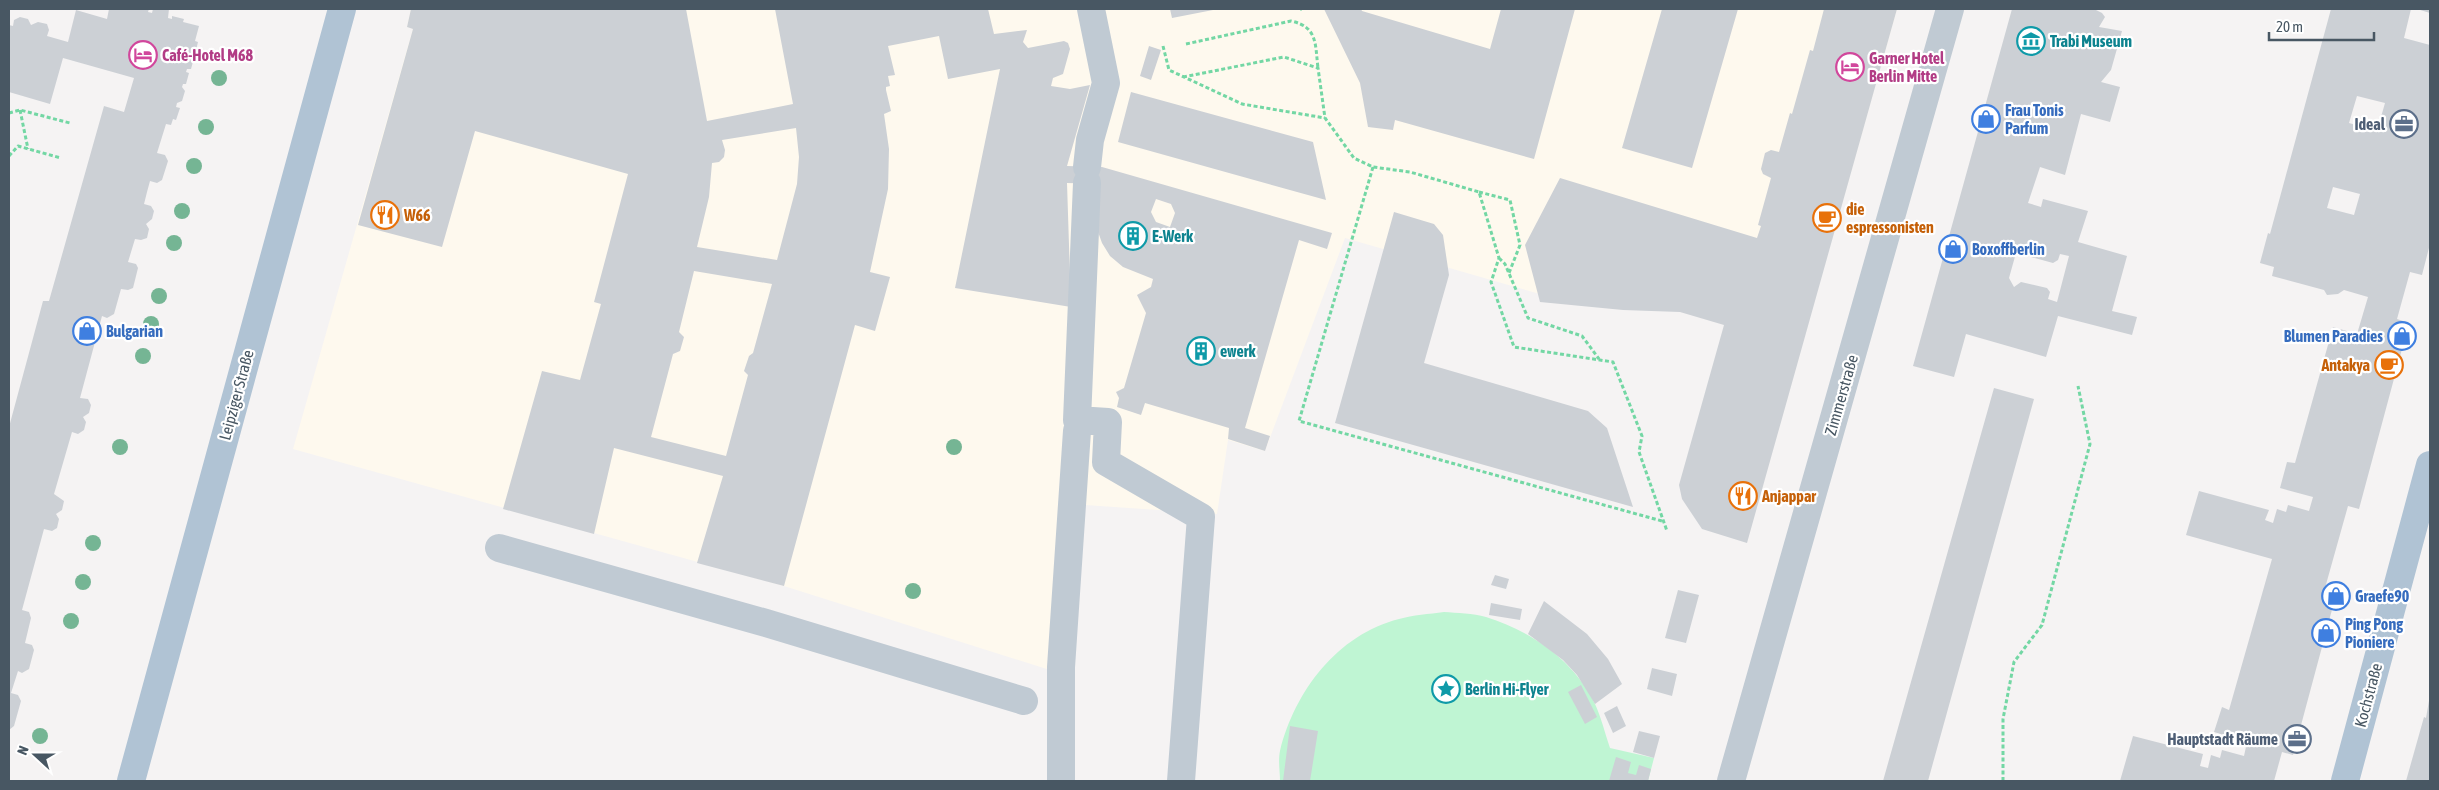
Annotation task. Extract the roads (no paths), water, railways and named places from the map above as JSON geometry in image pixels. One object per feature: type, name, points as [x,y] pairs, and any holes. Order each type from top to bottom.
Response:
[{"type":"main road","name":"Leipziger Straße","points":[[130,781],[342,9]]},
{"type":"main road","name":"Kochstraße","points":[[2345,781],[2430,465]]},
{"type":"street","points":[[1091,9],[1106,83],[1090,140],[1077,420],[1108,422],[1106,462],[1201,517],[1181,781]]},
{"type":"street","name":"Zimmerstraße","points":[[1730,781],[1950,9]]},
{"type":"street","points":[[1061,781],[1061,667],[1077,431]]},
{"type":"street","points":[[499,548],[766,623],[1024,701]]},
{"type":"place","name":"Trabi Museum","points":[[2031,41]]},
{"type":"place","name":"Café-Hotel M68","points":[[143,55]]},
{"type":"place","name":"Garner Hotel Berlin Mitte","points":[[1850,67]]},
{"type":"place","name":"Frau Tonis Parfum","points":[[1986,119]]},
{"type":"place","name":"Ideal","points":[[2404,124]]},
{"type":"place","name":"W66","points":[[385,215]]},
{"type":"place","name":"die espressonisten","points":[[1827,218]]},
{"type":"place","name":"E-Werk","points":[[1133,236]]},
{"type":"place","name":"Boxoffberlin","points":[[1953,249]]},
{"type":"place","name":"Bulgarian","points":[[87,331]]},
{"type":"place","name":"Blumen Paradies","points":[[2402,336]]},
{"type":"place","name":"ewerk","points":[[1201,351]]},
{"type":"place","name":"Antakya","points":[[2389,365]]},
{"type":"place","name":"Anjappar","points":[[1743,496]]},
{"type":"place","name":"Graefe90","points":[[2336,596]]},
{"type":"place","name":"Ping Pong Pioniere","points":[[2326,633]]},
{"type":"place","name":"Berlin Hi-Flyer","points":[[1446,689]]},
{"type":"place","name":"Hauptstadt Räume","points":[[2297,739]]}]
